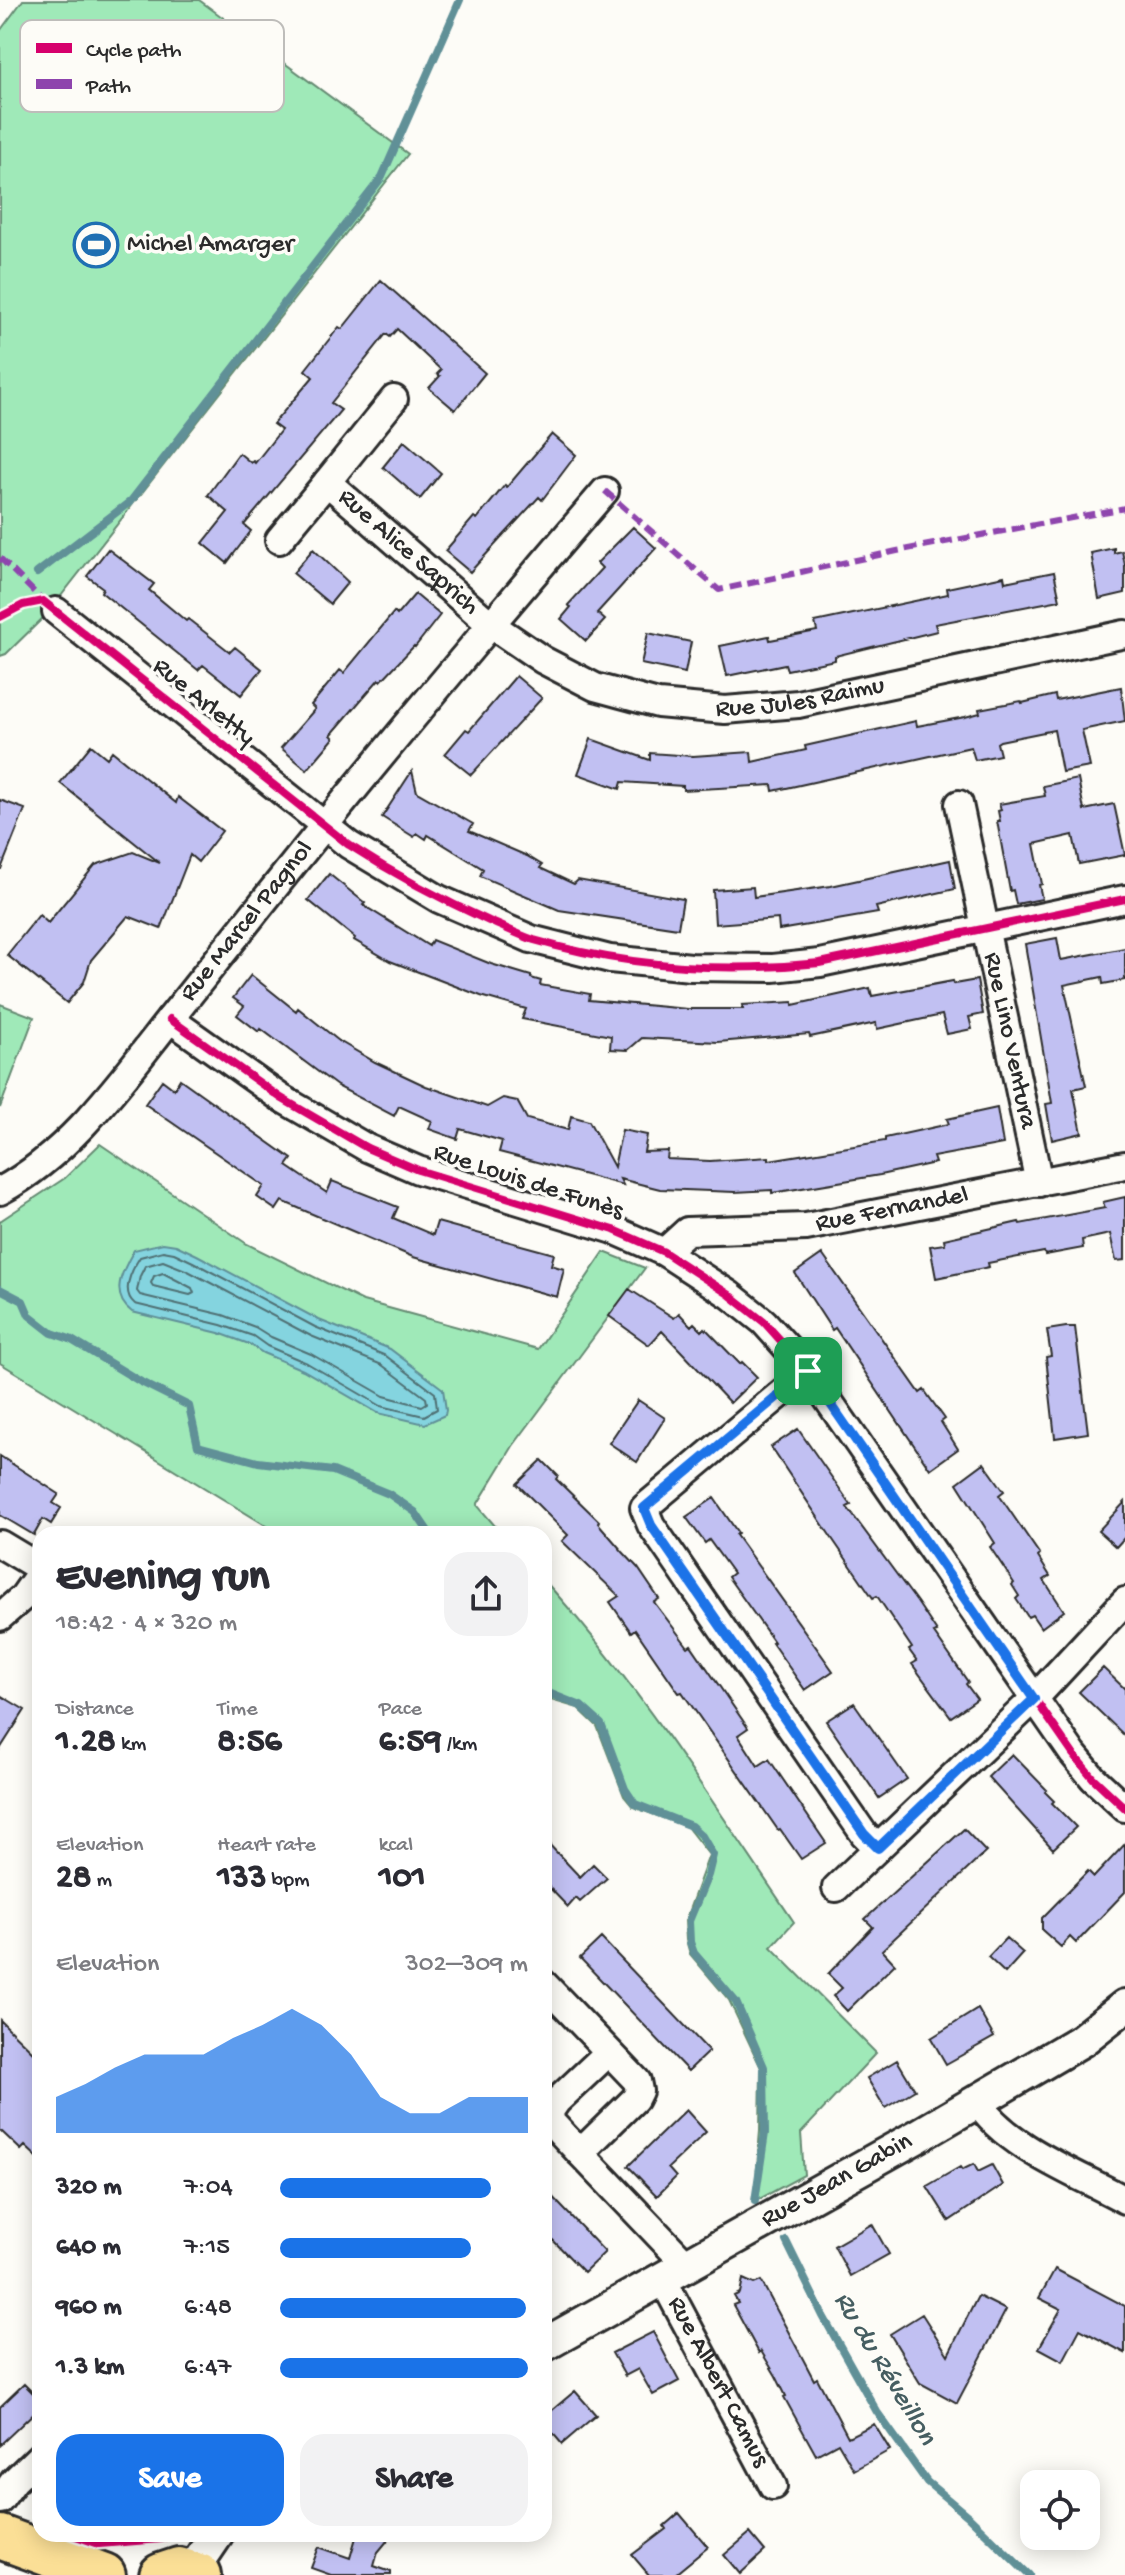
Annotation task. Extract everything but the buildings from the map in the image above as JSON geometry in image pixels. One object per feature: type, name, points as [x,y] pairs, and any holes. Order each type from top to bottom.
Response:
[{"type":"main road","points":[[0,2537],[104,2575]]},
{"type":"street","name":"Rue Alice Saprich","points":[[279,540],[394,399]]},
{"type":"street","name":"Rue Alice Saprich","points":[[327,482],[490,624]]},
{"type":"street","name":"Rue Marcel Pagnol","points":[[0,1191],[69,1140],[118,1084],[324,825],[605,491]]},
{"type":"street","name":"Rue Arletty","points":[[56,611],[349,845],[439,899],[531,939],[610,959],[691,967],[773,968],[820,963],[1125,899]]},
{"type":"street","name":"Rue Jules Raimu","points":[[490,624],[543,660],[595,687],[658,704],[725,710],[798,704],[1125,634]]},
{"type":"street","name":"Rue Lino Ventura","points":[[959,804],[1039,1183]]},
{"type":"street","name":"Rue Louis de Funès","points":[[170,1019],[281,1098],[367,1148],[418,1170],[614,1230],[664,1252],[730,1295],[764,1322],[808,1371],[1034,1699],[1093,1778],[1125,1808]]},
{"type":"street","name":"Rue Fernandel","points":[[664,1252],[687,1231],[806,1227],[1125,1165]]},
{"type":"street","points":[[808,1371],[644,1508],[651,1525],[864,1834],[878,1848]]},
{"type":"street","points":[[0,1544],[32,1566]]},
{"type":"street","points":[[0,1617],[23,1597],[32,1583]]},
{"type":"street","points":[[836,1888],[1034,1699],[1125,1601]]},
{"type":"street","points":[[552,1992],[637,2081],[639,2091],[635,2099],[580,2153]]},
{"type":"street","name":"Rue Jean Gabin","points":[[552,2340],[1082,2040],[1125,2006]]},
{"type":"street","name":"Rue Albert Camus","points":[[552,2108],[609,2052]]},
{"type":"street","points":[[977,2101],[984,2113],[1010,2138],[1125,2200]]},
{"type":"street","name":"Rue Albert Camus","points":[[552,2123],[580,2153],[674,2271],[773,2486]]},
{"type":"street","points":[[0,2500],[32,2464]]},
{"type":"street","points":[[184,2574],[210,2542]]},
{"type":"green space","points":[[23,0],[199,0],[226,20],[20,20],[20,112],[284,112],[284,63],[408,154],[46,615],[6,654],[0,656],[0,31]]},
{"type":"green space","points":[[0,1004],[34,1017],[0,1108]]},
{"type":"green space","points":[[100,1144],[247,1244],[363,1301],[538,1349],[604,1252],[645,1268],[513,1446],[477,1505],[495,1526],[267,1526],[0,1363],[0,1221],[65,1178]]},
{"type":"green space","points":[[552,1589],[644,1704],[794,1922],[771,1947],[876,2053],[801,2133],[804,2175],[754,2202],[761,2068],[729,2000],[690,1954],[686,1940],[685,1921],[709,1855],[687,1827],[633,1807],[624,1796],[597,1726],[578,1708],[552,1700]]},
{"type":"water","points":[[163,1243],[176,1245],[197,1255],[319,1320],[390,1349],[443,1389],[445,1415],[425,1424],[378,1413],[303,1370],[249,1344],[219,1333],[132,1312],[125,1305],[119,1290],[125,1266],[134,1250]]},
{"type":"waterway","points":[[37,573],[131,501],[382,177],[460,0]]},
{"type":"waterway","name":"Ru du Réveillon","points":[[0,1289],[23,1301],[29,1315],[52,1333],[70,1339],[141,1382],[189,1406],[198,1446],[258,1462],[333,1471],[389,1494],[415,1512],[425,1526]]},
{"type":"waterway","name":"Ru du Réveillon","points":[[552,1694],[581,1706],[601,1724],[625,1789],[635,1804],[691,1826],[702,1836],[713,1855],[689,1921],[690,1942],[694,1953],[736,2002],[764,2067],[765,2133],[755,2201]]},
{"type":"waterway","name":"Ru du Réveillon","points":[[786,2241],[823,2316],[877,2412],[927,2482],[969,2517],[1029,2575]]},
{"type":"marked path","points":[[605,491],[719,590],[897,551],[1125,508]]},
{"type":"marked path","points":[[0,558],[43,601]]},
{"type":"cycle path","points":[[0,617],[23,605],[43,601],[349,845],[471,913],[528,938],[569,949],[676,965],[748,967],[820,963],[1125,899]]},
{"type":"cycle path","points":[[170,1019],[281,1098],[367,1148],[418,1170],[614,1230],[664,1252],[730,1295],[764,1322],[808,1371],[1073,1754],[1125,1808]]},
{"type":"cycle path","points":[[93,2542],[124,2542]]},
{"type":"place","name":"Michel Amarger","points":[[96,245]]},
{"type":"route","points":[[808,1371],[1034,1699],[878,1848],[864,1834],[651,1525],[644,1508],[808,1371]]}]
